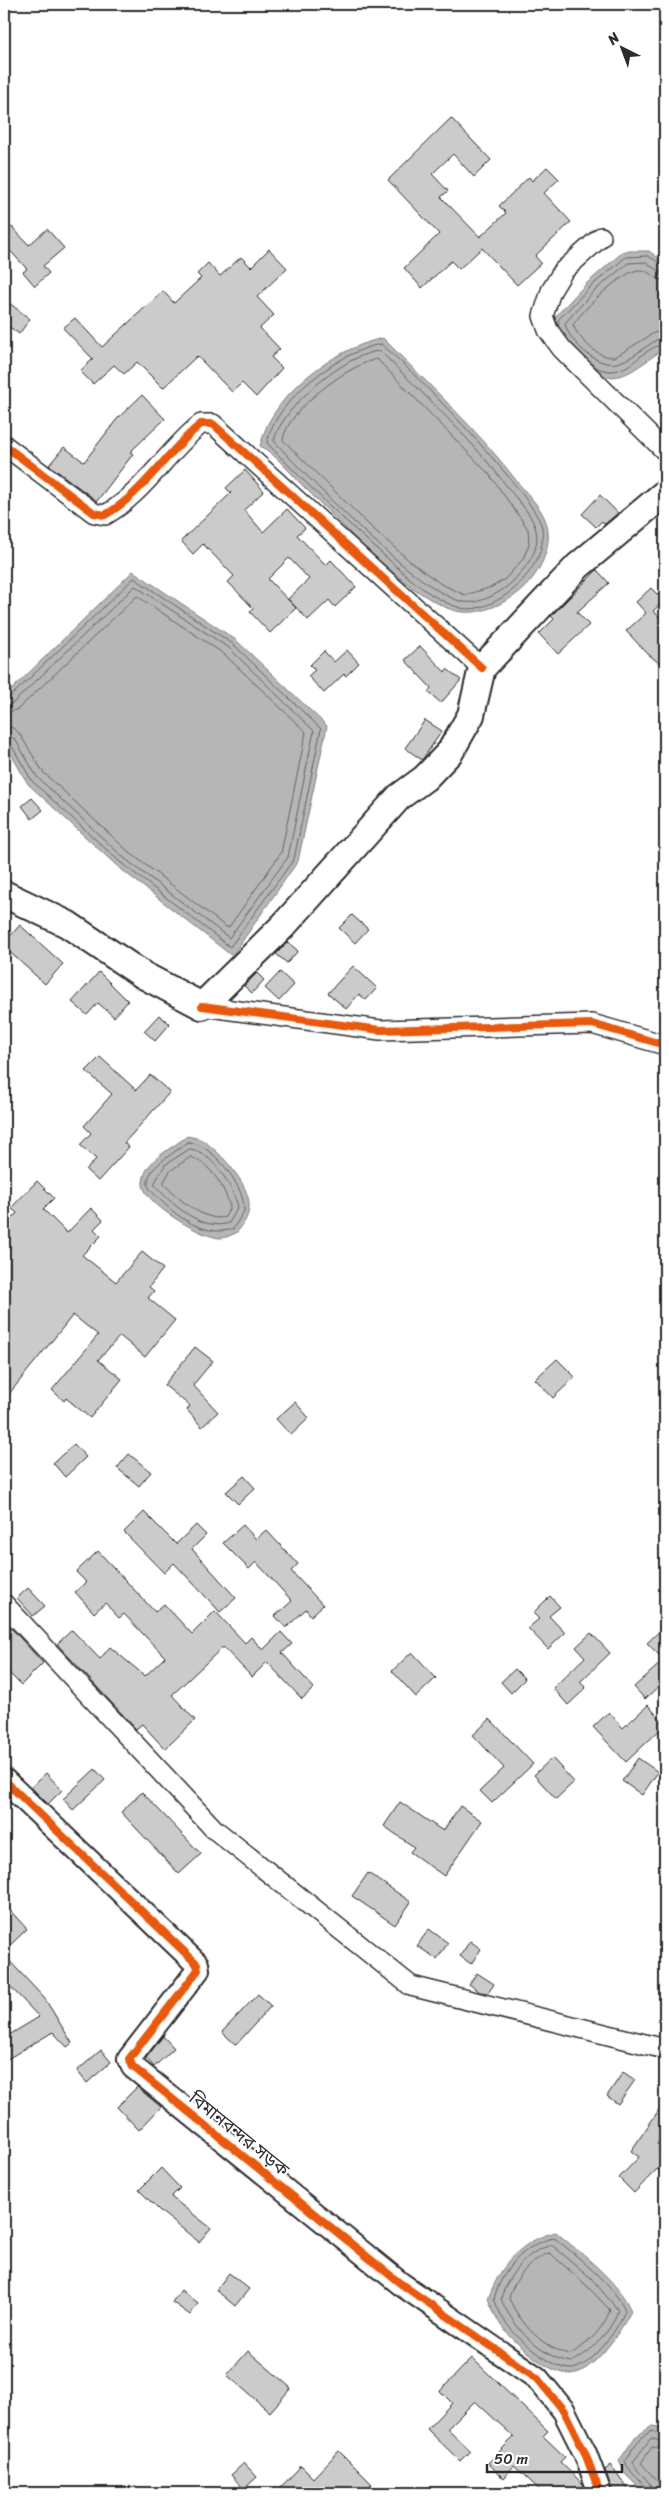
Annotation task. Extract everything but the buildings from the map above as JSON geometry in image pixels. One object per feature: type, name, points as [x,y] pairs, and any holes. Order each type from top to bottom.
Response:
[{"type":"main road","points":[[4,894],[67,924],[143,975],[202,1006],[284,926],[399,797],[425,778],[450,752],[471,715],[482,668],[578,566],[665,493]]},
{"type":"street","points":[[601,237],[563,271],[551,291],[543,316],[548,330],[562,349],[665,451]]},
{"type":"street","points":[[4,445],[94,513],[105,515],[121,506],[187,435],[201,424],[212,424],[482,668]]},
{"type":"street","points":[[202,1006],[380,1030],[592,1024],[665,1045]]},
{"type":"street","points":[[4,1604],[214,1830],[411,1986],[665,2049]]},
{"type":"street","name":"বিমানবন্দর সড়ক","points":[[4,1780],[197,1964],[198,1970],[130,2058],[133,2067],[401,2284],[537,2378],[564,2411],[585,2453],[600,2493]]},
{"type":"water","points":[[624,251],[649,251],[665,263],[665,348],[624,375],[607,377],[596,374],[578,360],[563,340],[552,320],[586,284]]},
{"type":"water","points":[[383,338],[454,409],[535,503],[545,519],[548,535],[545,555],[541,565],[522,590],[498,605],[482,611],[465,612],[447,608],[428,598],[371,554],[278,459],[260,446],[267,426],[279,406],[304,380],[334,358],[366,343]]},
{"type":"water","points":[[133,571],[236,640],[327,726],[298,861],[232,956],[117,866],[28,784],[4,742],[4,697]]},
{"type":"water","points":[[187,1136],[200,1139],[210,1146],[227,1162],[242,1183],[249,1204],[248,1213],[236,1233],[221,1238],[187,1226],[161,1209],[145,1190],[143,1182],[149,1167],[160,1155]]},
{"type":"water","points":[[556,2232],[608,2278],[618,2289],[631,2311],[614,2339],[598,2358],[580,2372],[571,2374],[552,2369],[522,2348],[500,2324],[488,2299],[499,2276],[513,2256],[532,2241]]},
{"type":"water","points":[[652,2426],[659,2427],[665,2433],[665,2493],[644,2493],[626,2475],[619,2461],[635,2437]]},
{"type":"cycle path","points":[[4,445],[94,513],[105,515],[131,496],[201,424],[213,424],[482,668]]},
{"type":"cycle path","points":[[202,1006],[380,1030],[592,1024],[665,1045]]},
{"type":"cycle path","points":[[4,1780],[197,1964],[198,1970],[129,2059],[133,2067],[401,2284],[537,2378],[564,2411],[585,2453],[600,2493]]}]
